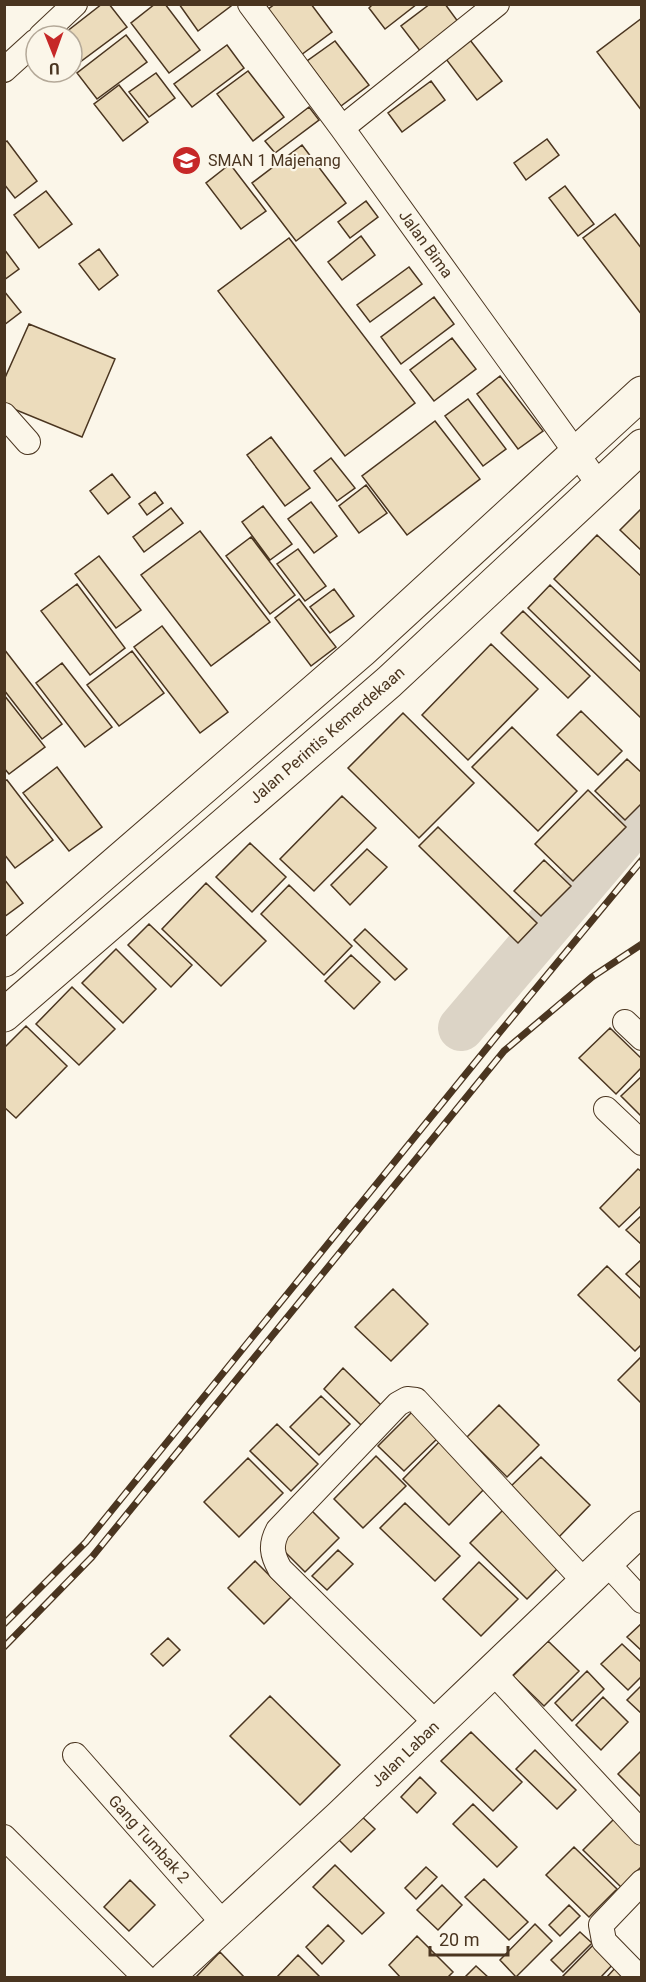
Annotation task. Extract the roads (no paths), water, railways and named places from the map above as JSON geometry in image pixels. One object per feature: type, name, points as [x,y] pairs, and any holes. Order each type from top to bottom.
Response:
[{"type":"main road","points":[[4,960],[361,651],[642,393]]},
{"type":"main road","name":"Jalan Perintis Kemerdekaan","points":[[4,1015],[389,682],[642,446]]},
{"type":"main road","name":"Jalan Laban","points":[[166,1977],[437,1724],[642,1528]]},
{"type":"street","points":[[54,24],[75,4]]},
{"type":"street","name":"Jalan Bima","points":[[250,4],[600,486]]},
{"type":"street","points":[[342,128],[497,4]]},
{"type":"street","points":[[4,70],[24,52]]},
{"type":"street","points":[[4,415],[28,442]]},
{"type":"street","points":[[606,1109],[642,1143]]},
{"type":"street","points":[[437,1724],[280,1569],[274,1559],[272,1549],[272,1541],[278,1530],[398,1404],[407,1399],[416,1400],[595,1572],[642,1601]]},
{"type":"street","points":[[492,1671],[642,1833]]},
{"type":"street","name":"Gang Tumbak 2","points":[[75,1755],[224,1924]]},
{"type":"street","points":[[4,1837],[146,1977]]},
{"type":"street","points":[[640,1977],[604,1941],[601,1925],[642,1882]]},
{"type":"waterway","points":[[461,1028],[642,815]]},
{"type":"railway","points":[[4,1624],[86,1542],[642,860]]},
{"type":"railway","points":[[4,1647],[92,1557],[504,1051],[592,977],[642,944]]},
{"type":"place","name":"SMAN 1 Majenang","points":[[187,160]]}]
